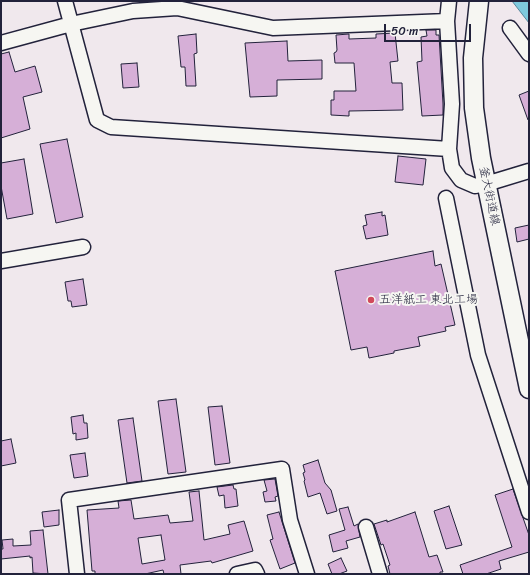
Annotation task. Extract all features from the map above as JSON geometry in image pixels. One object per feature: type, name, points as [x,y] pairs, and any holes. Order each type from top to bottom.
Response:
[{"type":"street","points":[[65,1],[97,120],[111,127],[449,148]]},
{"type":"street","points":[[449,1],[447,21],[452,104],[449,148],[452,168],[461,180],[475,186],[529,171]]},
{"type":"street","name":"釜大街道線","points":[[479,1],[473,58],[474,108],[486,184],[529,389]]},
{"type":"street","points":[[1,43],[71,24],[133,11],[177,8],[273,28],[447,21]]},
{"type":"street","points":[[510,28],[529,54]]},
{"type":"street","points":[[446,198],[478,355],[529,512]]},
{"type":"street","points":[[1,261],[83,247]]},
{"type":"street","points":[[77,574],[69,500],[282,469],[290,520],[307,574]]},
{"type":"street","points":[[366,527],[380,574]]},
{"type":"street","points":[[237,574],[255,570],[257,574]]},
{"type":"water","points":[[512,1],[529,1],[529,23]]},
{"type":"building","points":[[426,30],[436,30],[436,35],[439,35],[443,115],[422,116],[417,62],[422,61],[421,37],[427,36]]},
{"type":"building","points":[[395,33],[398,61],[390,62],[392,83],[402,83],[403,110],[349,111],[349,116],[331,115],[331,100],[334,100],[334,91],[356,91],[354,63],[335,63],[334,53],[337,50],[336,35],[349,34],[349,39],[376,38],[376,34]]},
{"type":"building","points":[[196,34],[197,53],[194,54],[196,86],[186,86],[185,67],[181,67],[178,36]]},
{"type":"building","points":[[287,41],[288,61],[322,60],[322,79],[277,80],[277,96],[250,97],[245,43]]},
{"type":"building","points":[[9,52],[15,72],[35,66],[42,92],[23,97],[30,129],[1,138],[1,54]]},
{"type":"building","points":[[137,63],[139,87],[123,88],[121,64]]},
{"type":"building","points":[[529,91],[529,120],[528,120],[519,95]]},
{"type":"building","points":[[67,139],[83,217],[56,223],[40,144]]},
{"type":"building","points":[[398,156],[426,159],[423,185],[395,182]]},
{"type":"building","points":[[24,159],[33,214],[7,219],[1,186],[1,163]]},
{"type":"building","points":[[382,212],[382,216],[385,215],[388,235],[366,239],[363,226],[367,225],[365,215]]},
{"type":"building","points":[[529,225],[529,239],[517,242],[515,228]]},
{"type":"building","points":[[433,251],[435,266],[441,264],[455,325],[445,327],[446,331],[418,337],[420,346],[394,351],[394,353],[369,358],[367,347],[351,350],[335,271]]},
{"type":"building","points":[[83,279],[87,305],[72,307],[71,301],[68,301],[65,282]]},
{"type":"building","points":[[176,399],[186,472],[168,474],[158,401]]},
{"type":"building","points":[[222,406],[230,463],[215,465],[208,407]]},
{"type":"building","points":[[83,415],[84,423],[87,423],[88,438],[76,440],[76,433],[73,434],[71,417]]},
{"type":"building","points":[[133,418],[142,481],[127,483],[118,420]]},
{"type":"building","points":[[11,439],[16,463],[1,466],[1,441]]},
{"type":"building","points":[[85,453],[88,476],[74,478],[70,455]]},
{"type":"building","points":[[318,460],[325,483],[331,490],[337,511],[327,514],[320,493],[308,497],[304,481],[303,473],[305,472],[303,465]]},
{"type":"building","points":[[275,479],[278,496],[275,497],[276,501],[265,502],[263,492],[267,491],[264,480]]},
{"type":"building","points":[[233,485],[234,489],[236,489],[238,506],[225,508],[224,495],[219,496],[217,487]]},
{"type":"building","points":[[513,489],[529,535],[529,552],[499,561],[501,569],[486,574],[463,574],[460,565],[512,547],[495,495]]},
{"type":"building","points":[[199,491],[204,540],[230,534],[228,525],[244,521],[253,551],[212,563],[211,561],[180,565],[181,574],[164,574],[163,570],[145,574],[95,574],[95,571],[92,571],[87,510],[119,508],[118,501],[131,500],[134,519],[168,515],[170,523],[193,521],[189,492]],"holes":[[[161,535],[165,560],[142,564],[138,538]]]},
{"type":"building","points":[[449,506],[462,545],[446,549],[434,511]]},
{"type":"building","points":[[348,507],[354,526],[358,524],[360,537],[346,541],[348,548],[333,552],[329,535],[345,530],[339,509]]},
{"type":"building","points":[[59,510],[59,525],[44,527],[42,512]]},
{"type":"building","points":[[279,512],[295,563],[280,569],[270,540],[273,539],[267,515]]},
{"type":"building","points":[[415,512],[429,557],[437,555],[443,572],[440,572],[440,574],[390,574],[388,566],[390,565],[374,524],[387,520],[387,522]]},
{"type":"building","points":[[43,530],[48,574],[33,573],[32,557],[30,558],[30,556],[1,559],[1,549],[3,549],[2,540],[13,539],[13,546],[31,545],[30,531]]},
{"type":"building","points":[[341,558],[347,571],[339,574],[332,574],[328,564]]},
{"type":"place","name":"五洋紙工 東北工場","points":[[371,300]]}]
